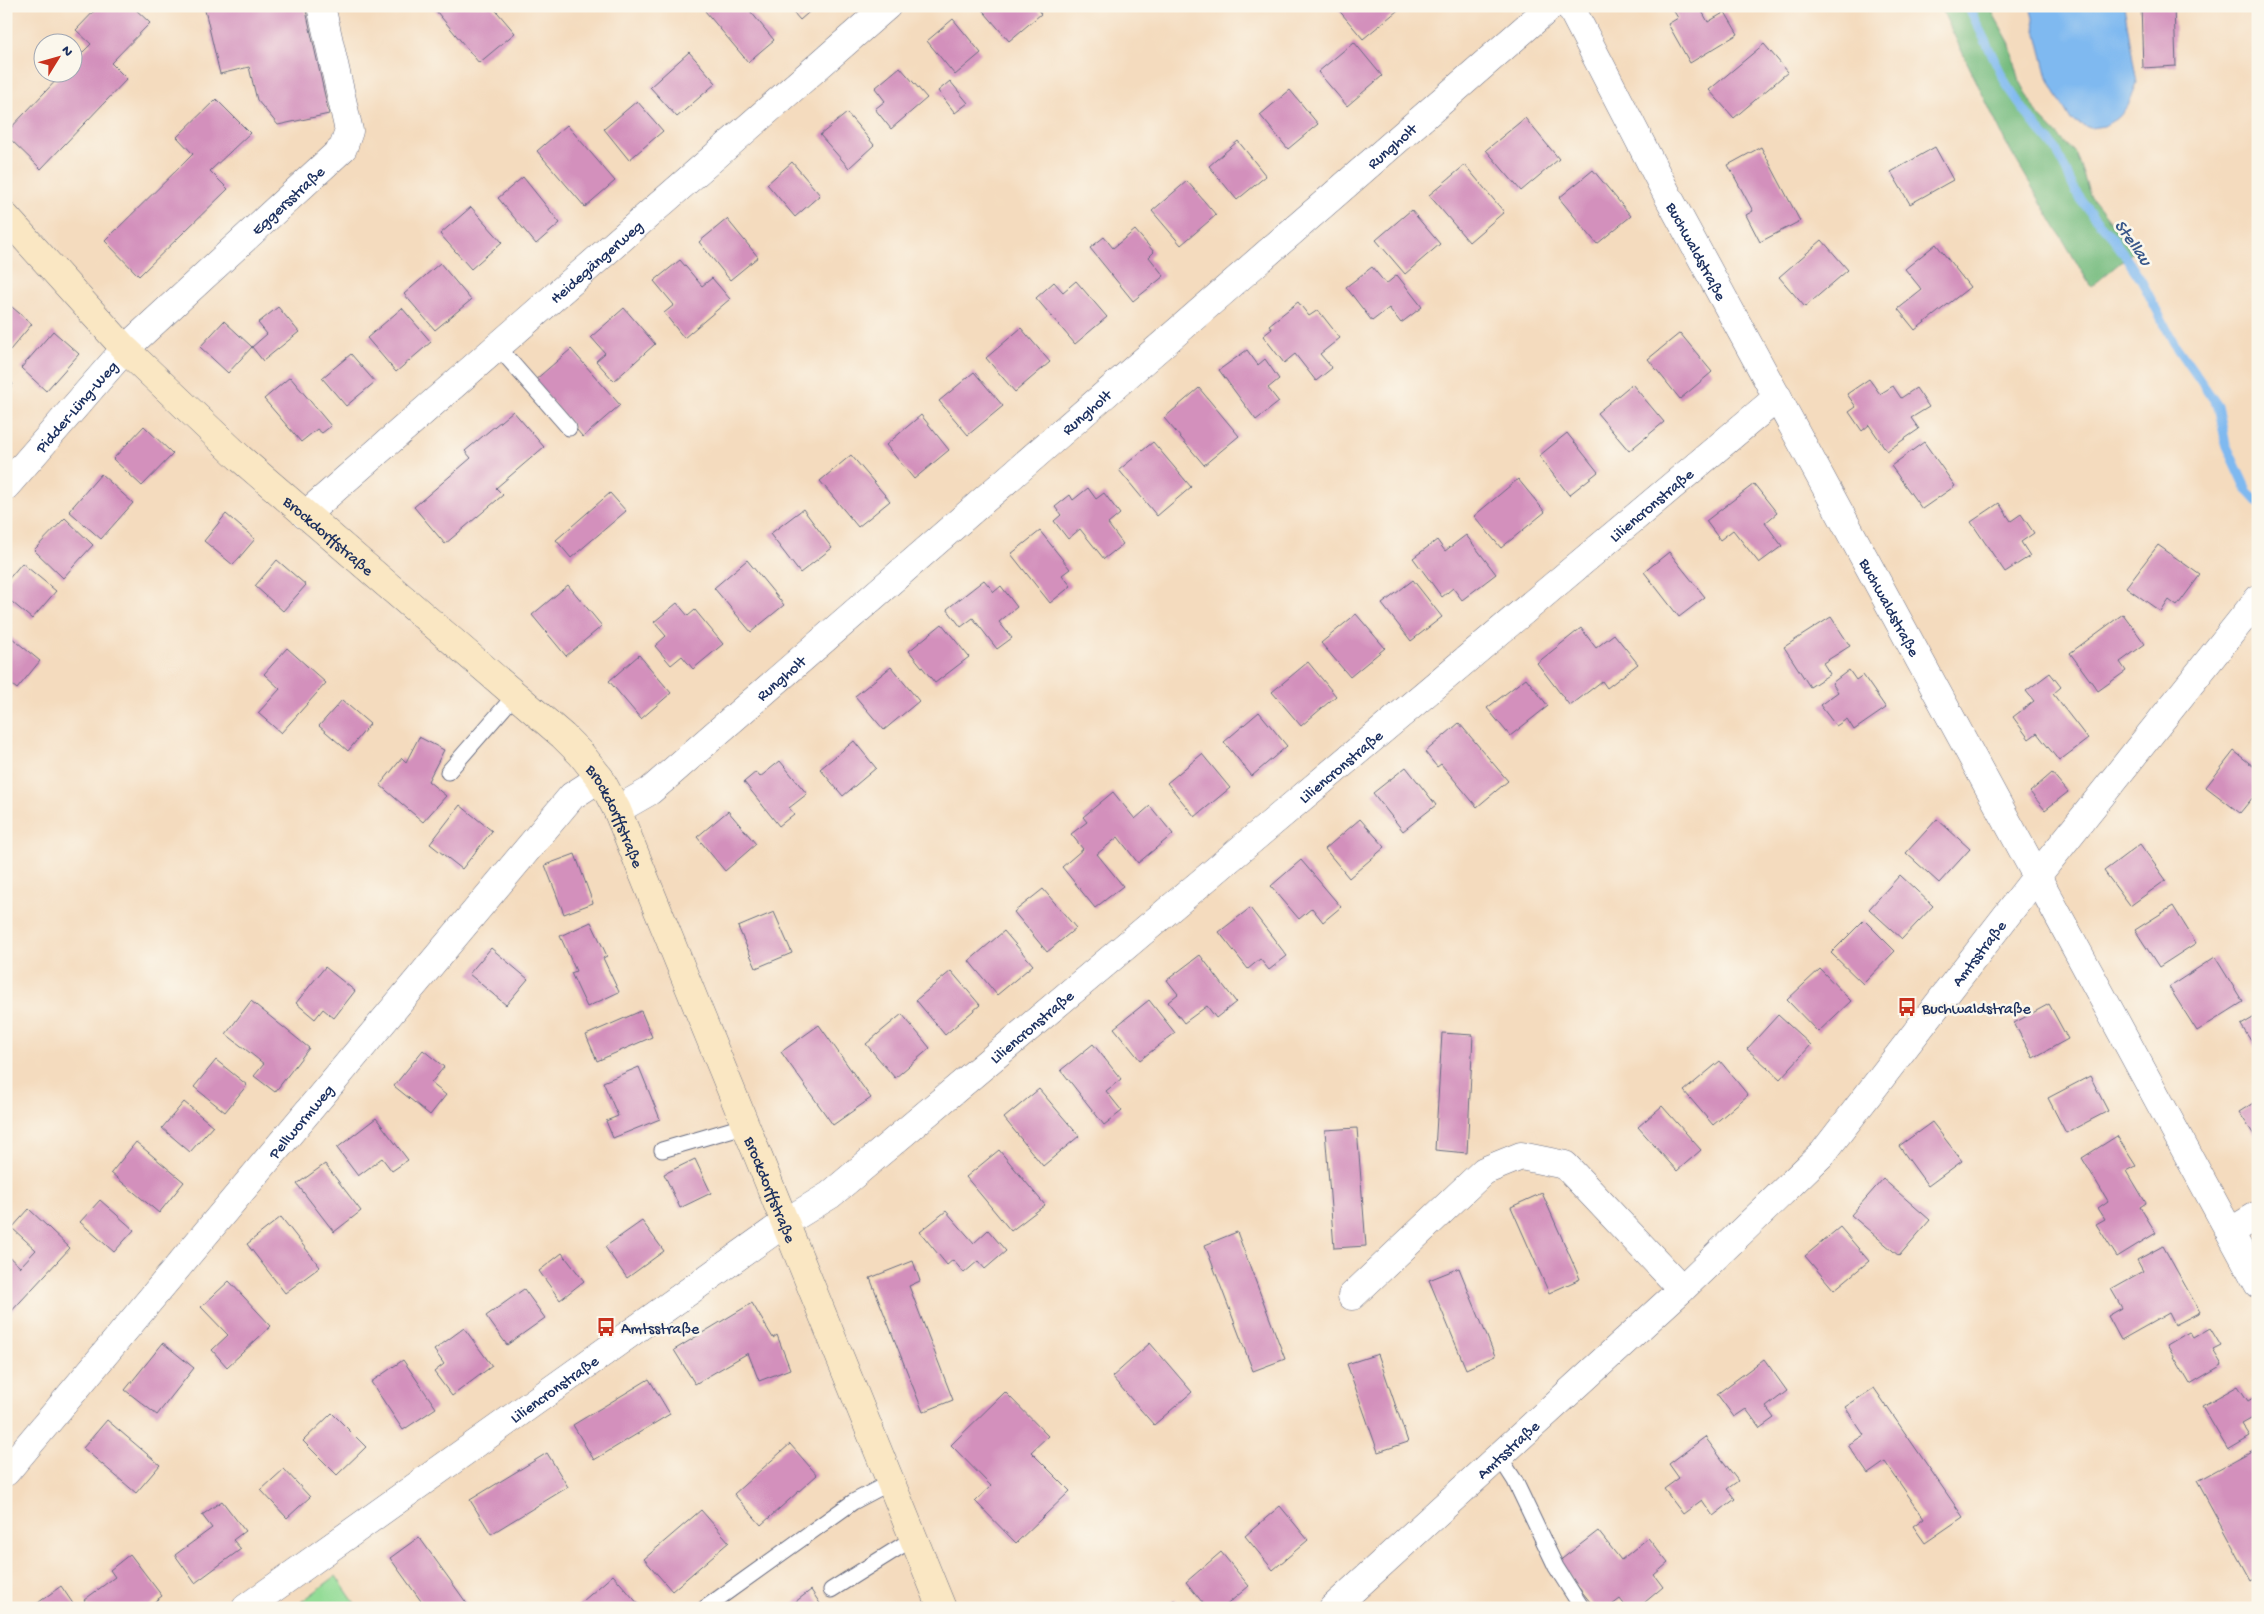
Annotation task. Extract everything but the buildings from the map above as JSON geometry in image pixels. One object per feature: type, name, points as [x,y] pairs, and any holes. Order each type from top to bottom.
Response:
[{"type":"street","name":"Eggersstraße","points":[[125,349],[343,148],[349,130],[321,6]]},
{"type":"street","name":"Heidegängerweg","points":[[305,515],[887,6]]},
{"type":"street","name":"Rungholt","points":[[617,810],[650,791],[1551,6]]},
{"type":"street","name":"Buchwaldstraße","points":[[1570,6],[1669,198],[2258,1284]]},
{"type":"street","name":"Brockdorffstraße","points":[[6,218],[125,349],[240,458],[516,694],[581,754],[600,778],[617,810],[942,1608]]},
{"type":"street","name":"Pidder-Lüng-Weg","points":[[6,486],[125,349]]},
{"type":"street","name":"Liliencronstraße","points":[[246,1608],[786,1222],[830,1195],[1778,397]]},
{"type":"street","name":"Amtsstraße","points":[[1333,1608],[1682,1289],[1823,1154],[2037,876],[2258,599]]},
{"type":"street","name":"Pellwormweg","points":[[6,1472],[572,796],[600,778]]},
{"type":"street","points":[[1352,1296],[1484,1171],[1522,1156],[1565,1165],[1682,1289]]},
{"type":"street","points":[[2230,1232],[2258,1216]]},
{"type":"lane","points":[[498,347],[569,428]]},
{"type":"lane","points":[[448,772],[516,694]]},
{"type":"lane","points":[[662,1150],[746,1125]]},
{"type":"lane","points":[[1499,1456],[1514,1481],[1556,1567],[1582,1608]]},
{"type":"lane","points":[[705,1608],[853,1502],[891,1482]]},
{"type":"lane","points":[[831,1590],[914,1538]]},
{"type":"green space","points":[[1940,6],[1989,6],[2009,42],[2020,81],[2039,116],[2076,154],[2090,195],[2134,251],[2091,287],[2006,143]]},
{"type":"green space","points":[[336,1576],[358,1608],[293,1608]]},
{"type":"water","points":[[2030,6],[2124,6],[2137,83],[2128,106],[2119,117],[2104,126],[2090,128],[2071,120],[2048,78]]},
{"type":"waterway","name":"Stellau","points":[[1968,6],[2008,87],[2034,124],[2056,149],[2075,191],[2093,216],[2113,238],[2141,280],[2174,343],[2218,406],[2226,444],[2248,492],[2258,503]]},
{"type":"place","name":"Buchwaldstraße","points":[[1907,1007]]},
{"type":"place","name":"Amtsstraße","points":[[606,1327]]}]
